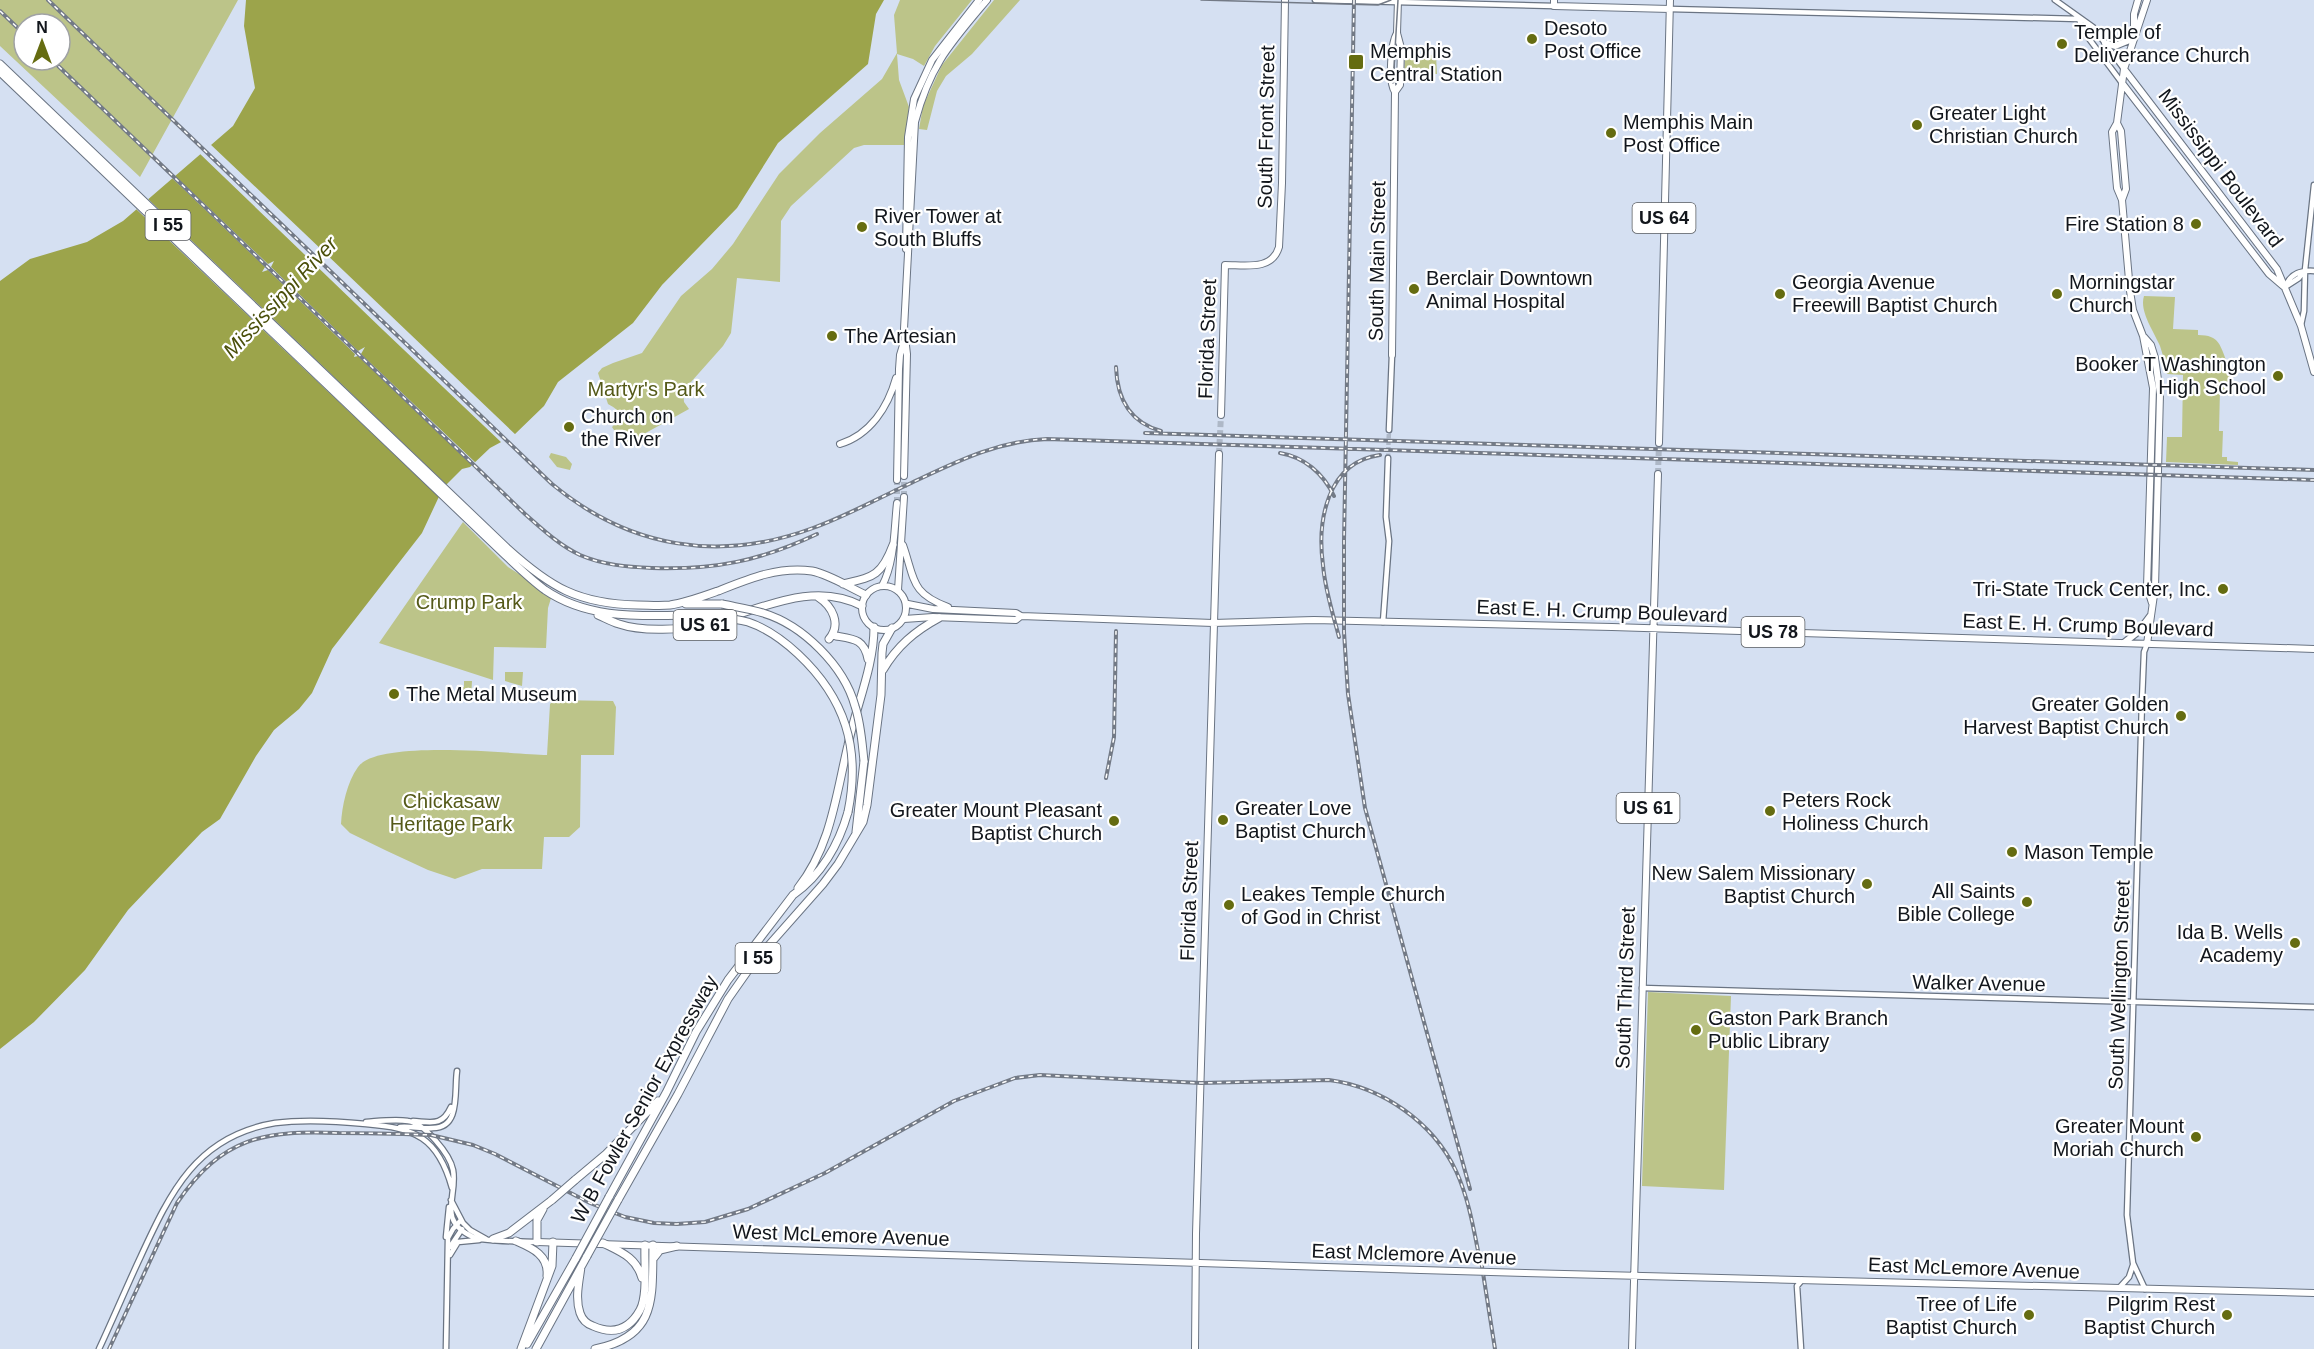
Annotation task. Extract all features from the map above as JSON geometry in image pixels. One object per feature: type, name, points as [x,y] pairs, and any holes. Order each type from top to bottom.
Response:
[{"type":"highway","name":"I 55","points":[[0,64],[505,550]]},
{"type":"highway","name":"I 55","points":[[0,72],[505,550],[567,592],[610,604],[671,605]]},
{"type":"highway","points":[[843,584],[867,579],[874,574],[889,557],[893,545]]},
{"type":"highway","name":"W B Fowler Senior Expressway","points":[[505,550],[545,590],[593,612],[621,615],[702,615],[747,622],[765,630],[792,648],[816,671],[830,689],[840,707],[849,744],[853,775],[848,812],[837,841],[818,873],[804,888],[793,895],[728,980],[696,1032],[666,1093],[576,1258],[522,1349]]},
{"type":"highway","name":"US 61","points":[[671,605],[767,573],[811,571],[832,577],[866,595]]},
{"type":"highway","points":[[815,596],[825,601],[834,612],[835,624],[832,638],[859,642],[866,648],[869,663]]},
{"type":"highway","name":"US 61","points":[[593,612],[621,625],[679,628],[704,625],[789,598],[815,596],[846,600],[862,606]]},
{"type":"highway","name":"W B Fowler Senior Expressway","points":[[536,1349],[678,1094],[728,999],[754,962],[824,884],[856,834],[864,761],[862,736],[855,704],[836,668],[816,645],[791,627],[764,613],[722,604],[671,605]]},
{"type":"highway","points":[[883,670],[891,656],[909,637],[939,618]]},
{"type":"highway","points":[[793,895],[808,875],[821,851],[839,792],[848,744],[874,641],[874,627]]},
{"type":"highway","points":[[856,834],[863,822],[867,805],[883,670],[883,644],[892,628]]},
{"type":"highway","points":[[487,1239],[509,1233],[552,1200],[614,1146],[666,1093]]},
{"type":"highway","points":[[537,1242],[537,1220],[544,1206]]},
{"type":"highway","points":[[516,1241],[534,1249],[545,1260],[546,1283]]},
{"type":"highway","points":[[522,1349],[552,1266],[554,1242]]},
{"type":"highway","points":[[603,1244],[628,1255],[636,1263],[644,1286]]},
{"type":"highway","points":[[595,1349],[628,1338],[640,1326],[649,1308],[652,1261],[649,1245]]},
{"type":"highway","points":[[581,1267],[578,1304],[581,1316],[589,1324],[603,1330],[617,1331],[630,1324],[641,1308],[649,1245]]},
{"type":"highway","points":[[652,1261],[660,1250],[677,1246]]},
{"type":"main road","points":[[907,256],[905,243],[907,149],[909,121],[914,99],[932,60],[979,0]]},
{"type":"main road","points":[[897,480],[899,369],[904,342],[907,256],[910,241],[912,137],[922,94],[937,62],[987,0]]},
{"type":"main road","name":"South Front Street","points":[[1225,265],[1263,265],[1276,254],[1282,183],[1285,0]]},
{"type":"main road","name":"US 64","points":[[1659,443],[1670,0]]},
{"type":"main road","points":[[2133,37],[2134,14],[2138,0]]},
{"type":"main road","points":[[2147,0],[2124,69],[2117,123],[2121,131],[2126,189],[2122,200],[2133,310],[2143,336],[2151,345],[2160,382],[2156,588],[2147,644]]},
{"type":"main road","name":"South Main Street","points":[[1392,355],[1395,92],[1400,85],[1401,48],[1397,33],[1398,1]]},
{"type":"main road","points":[[1554,3],[1670,9]]},
{"type":"main road","points":[[2105,43],[2116,46],[2133,37]]},
{"type":"main road","name":"Mississippi Boulevard","points":[[2124,69],[2277,269],[2301,326],[2314,372]]},
{"type":"main road","name":"Mississippi Boulevard","points":[[2122,82],[2269,274],[2285,287]]},
{"type":"main road","points":[[2163,137],[2171,130]]},
{"type":"main road","points":[[2216,205],[2223,199]]},
{"type":"main road","name":"Florida Street","points":[[1221,415],[1225,265]]},
{"type":"main road","points":[[904,342],[907,354],[904,476]]},
{"type":"main road","points":[[840,444],[857,438],[878,417],[894,387],[899,369]]},
{"type":"main road","name":"Florida Street","points":[[1195,1349],[1195,1263],[1219,454]]},
{"type":"main road","name":"South Third Street","points":[[1632,1349],[1632,1275],[1658,474]]},
{"type":"main road","points":[[897,503],[887,578],[882,586],[866,595],[862,606],[864,617],[874,627],[886,630],[904,619],[1016,620],[1021,616],[1016,613],[933,609],[908,604],[898,590],[904,496]]},
{"type":"main road","points":[[902,542],[914,584],[923,596],[954,610]]},
{"type":"main road","points":[[882,586],[898,590]]},
{"type":"main road","points":[[904,619],[908,604]]},
{"type":"main road","points":[[2124,643],[2137,633],[2151,615]]},
{"type":"main road","name":"East E. H. Crump Boulevard","points":[[1021,616],[1213,623],[1314,620],[1654,628],[2314,649]]},
{"type":"main road","name":"West McLemore Avenue","points":[[537,1242],[1195,1263]]},
{"type":"main road","name":"East Mclemore Avenue","points":[[1195,1263],[1632,1275]]},
{"type":"main road","name":"East McLemore Avenue","points":[[1632,1275],[2314,1293]]},
{"type":"street","points":[[1316,0],[1554,3]]},
{"type":"street","name":"Mississippi Boulevard","points":[[2055,0],[2092,27],[2124,69]]},
{"type":"street","points":[[1670,9],[2079,19]]},
{"type":"street","name":"Mississippi Boulevard","points":[[2079,19],[2084,32],[2122,82]]},
{"type":"street","points":[[2301,326],[2314,184]]},
{"type":"street","points":[[2285,287],[2288,279],[2305,270],[2314,271]]},
{"type":"street","name":"South Main Street","points":[[1389,430],[1392,355]]},
{"type":"street","points":[[1383,622],[1389,541],[1386,517],[1388,458]]},
{"type":"street","name":"South Wellington Street","points":[[2145,1289],[2133,1263],[2127,1215],[2144,652],[2147,644]]},
{"type":"street","name":"Walker Avenue","points":[[1642,988],[2314,1007]]},
{"type":"street","points":[[99,1349],[161,1213],[178,1183],[213,1149],[253,1129],[295,1121],[435,1129],[446,1125],[452,1119],[457,1071]]},
{"type":"street","points":[[349,1123],[409,1120],[438,1122],[447,1116],[451,1107]]},
{"type":"street","points":[[409,1120],[431,1136],[453,1170],[451,1200],[447,1213],[446,1237],[449,1258]]},
{"type":"street","points":[[394,1127],[429,1142],[438,1153],[452,1188]]},
{"type":"street","points":[[450,1249],[462,1225],[451,1200]]},
{"type":"street","points":[[446,1349],[450,1249],[448,1238],[456,1225],[450,1207]]},
{"type":"street","name":"West McLemore Avenue","points":[[456,1225],[462,1225],[487,1239],[537,1242]]},
{"type":"street","points":[[449,1258],[458,1242],[487,1239]]},
{"type":"street","points":[[2119,1288],[2129,1277],[2133,1263]]},
{"type":"street","points":[[1801,1349],[1797,1286],[1802,1280]]},
{"type":"green space","points":[[0,0],[238,0],[140,177],[28,72],[72,72],[72,12],[12,12],[12,57],[0,46]]},
{"type":"green space","name":"Martyr's Park","points":[[900,0],[972,0],[935,46],[924,66],[913,59],[897,54],[899,80],[909,107],[904,145],[864,145],[854,148],[791,206],[781,221],[780,282],[737,278],[731,333],[723,346],[683,391],[684,402],[689,409],[624,445],[612,427],[620,419],[619,413],[608,404],[598,373],[602,368],[613,363],[642,353],[681,296],[712,269],[733,244],[779,174],[820,133],[882,79],[897,53],[894,15]]},
{"type":"green space","points":[[994,0],[1020,0],[972,54],[946,76],[937,91],[927,130],[919,129],[923,106],[942,65]]},
{"type":"green space","points":[[1405,55],[1436,55],[1437,74],[1404,73]]},
{"type":"green space","points":[[2144,296],[2175,297],[2173,329],[2198,330],[2198,335],[2211,337],[2221,346],[2233,382],[2233,391],[2220,390],[2219,431],[2223,431],[2222,457],[2227,457],[2227,461],[2238,462],[2238,465],[2166,462],[2167,437],[2182,437],[2183,375],[2167,374],[2160,346],[2145,315]]},
{"type":"green space","points":[[551,453],[566,457],[572,464],[570,470],[557,467],[549,457]]},
{"type":"green space","name":"Crump Park","points":[[463,522],[508,567],[552,595],[548,608],[546,648],[494,647],[493,680],[379,643]]},
{"type":"green space","points":[[505,672],[523,672],[522,686],[505,681]]},
{"type":"green space","points":[[464,681],[472,681],[471,699],[457,698],[458,687],[464,687]]},
{"type":"green space","name":"Chickasaw Heritage Park","points":[[554,700],[613,701],[616,707],[614,755],[581,755],[580,827],[569,837],[544,837],[542,869],[482,869],[455,879],[428,870],[387,851],[350,833],[341,824],[344,802],[351,780],[358,767],[370,758],[391,753],[446,750],[547,755],[550,704]]},
{"type":"green space","points":[[1648,992],[1731,996],[1724,1190],[1642,1186]]},
{"type":"water","name":"Mississippi River","points":[[246,0],[884,0],[876,14],[868,64],[778,143],[737,208],[662,285],[633,323],[558,382],[544,406],[514,435],[490,448],[470,467],[462,469],[443,488],[422,533],[332,649],[312,693],[299,709],[274,730],[256,756],[220,819],[202,832],[128,910],[85,970],[34,1022],[0,1049],[0,281],[30,259],[87,242],[123,221],[233,126],[255,88],[244,26]]},
{"type":"pier","points":[[209,143],[517,436],[503,444],[383,330],[198,152]]},
{"type":"pier","points":[[173,174],[268,264],[274,261],[271,267],[358,351],[365,347],[361,354],[477,464],[474,467],[358,356],[354,357],[355,354],[268,270],[262,272],[265,267],[170,176]]},
{"type":"pier","points":[[146,197],[449,487],[441,499],[134,207]]},
{"type":"tunnel","points":[[1219,454],[1221,415]]},
{"type":"tunnel","points":[[1388,458],[1389,430]]},
{"type":"tunnel","points":[[1658,474],[1659,443]]},
{"type":"tunnel","points":[[904,476],[904,497]]},
{"type":"tunnel","points":[[897,480],[897,503]]},
{"type":"tram line","points":[[1201,0],[1378,5],[1391,0]]},
{"type":"tram line","points":[[1393,83],[1398,0]]},
{"type":"railway","points":[[48,0],[552,484],[581,506],[612,523],[644,535],[676,543],[709,546],[743,545],[778,539],[837,518],[976,454],[1010,444],[1047,439],[2314,480]]},
{"type":"railway","points":[[1354,0],[1344,541],[1344,632],[1348,694],[1365,808],[1470,1189]]},
{"type":"railway","points":[[0,11],[12,22]]},
{"type":"railway","points":[[65,72],[525,514],[565,546],[580,555],[616,565],[675,568],[737,562],[776,551],[817,534]]},
{"type":"railway","points":[[1116,367],[1119,389],[1127,407],[1141,422],[1161,431]]},
{"type":"railway","points":[[1145,433],[2314,470]]},
{"type":"railway","points":[[1280,453],[1297,458],[1312,467],[1334,496]]},
{"type":"railway","points":[[1339,637],[1324,574],[1322,548],[1324,513],[1337,481],[1348,469],[1362,460],[1380,455]]},
{"type":"railway","points":[[1106,778],[1114,737],[1116,631]]},
{"type":"railway","points":[[109,1349],[177,1203],[194,1181],[228,1151],[267,1136],[312,1132],[431,1135],[473,1145],[495,1154],[590,1203],[625,1217],[654,1223],[705,1222],[748,1209],[825,1173],[954,1101],[1015,1078],[1040,1075],[1201,1083],[1329,1080],[1368,1090],[1404,1110],[1434,1137],[1446,1153],[1456,1171],[1471,1215],[1480,1261]]},
{"type":"railway","points":[[1480,1254],[1495,1349]]},
{"type":"place","name":"Desoto Post Office","points":[[1532,39]]},
{"type":"place","name":"Temple of Deliverance Church","points":[[2062,44]]},
{"type":"place","name":"Memphis Central Station","points":[[1356,62]]},
{"type":"place","name":"Greater Light Christian Church","points":[[1917,125]]},
{"type":"place","name":"Memphis Main Post Office","points":[[1611,133]]},
{"type":"place","name":"Fire Station 8","points":[[2196,224]]},
{"type":"place","name":"River Tower at South Bluffs","points":[[862,227]]},
{"type":"place","name":"Berclair Downtown Animal Hospital","points":[[1414,289]]},
{"type":"place","name":"Georgia Avenue Freewill Baptist Church","points":[[1780,294]]},
{"type":"place","name":"Morningstar Church","points":[[2057,294]]},
{"type":"place","name":"The Artesian","points":[[832,336]]},
{"type":"place","name":"Booker T Washington High School","points":[[2278,376]]},
{"type":"place","name":"Church on the River","points":[[569,427]]},
{"type":"place","name":"Tri-State Truck Center, Inc.","points":[[2223,589]]},
{"type":"place","name":"The Metal Museum","points":[[394,694]]},
{"type":"place","name":"Greater Golden Harvest Baptist Church","points":[[2181,716]]},
{"type":"place","name":"Peters Rock Holiness Church","points":[[1770,811]]},
{"type":"place","name":"Greater Love Baptist Church","points":[[1223,820]]},
{"type":"place","name":"Greater Mount Pleasant Baptist Church","points":[[1114,821]]},
{"type":"place","name":"Mason Temple","points":[[2012,852]]},
{"type":"place","name":"New Salem Missionary Baptist Church","points":[[1867,884]]},
{"type":"place","name":"All Saints Bible College","points":[[2027,902]]},
{"type":"place","name":"Leakes Temple Church of God in Christ","points":[[1229,905]]},
{"type":"place","name":"Ida B. Wells Academy","points":[[2295,943]]},
{"type":"place","name":"Gaston Park Branch Public Library","points":[[1696,1030]]},
{"type":"place","name":"Greater Mount Moriah Church","points":[[2196,1137]]},
{"type":"place","name":"Tree of Life Baptist Church","points":[[2029,1315]]},
{"type":"place","name":"Pilgrim Rest Baptist Church","points":[[2227,1315]]}]
